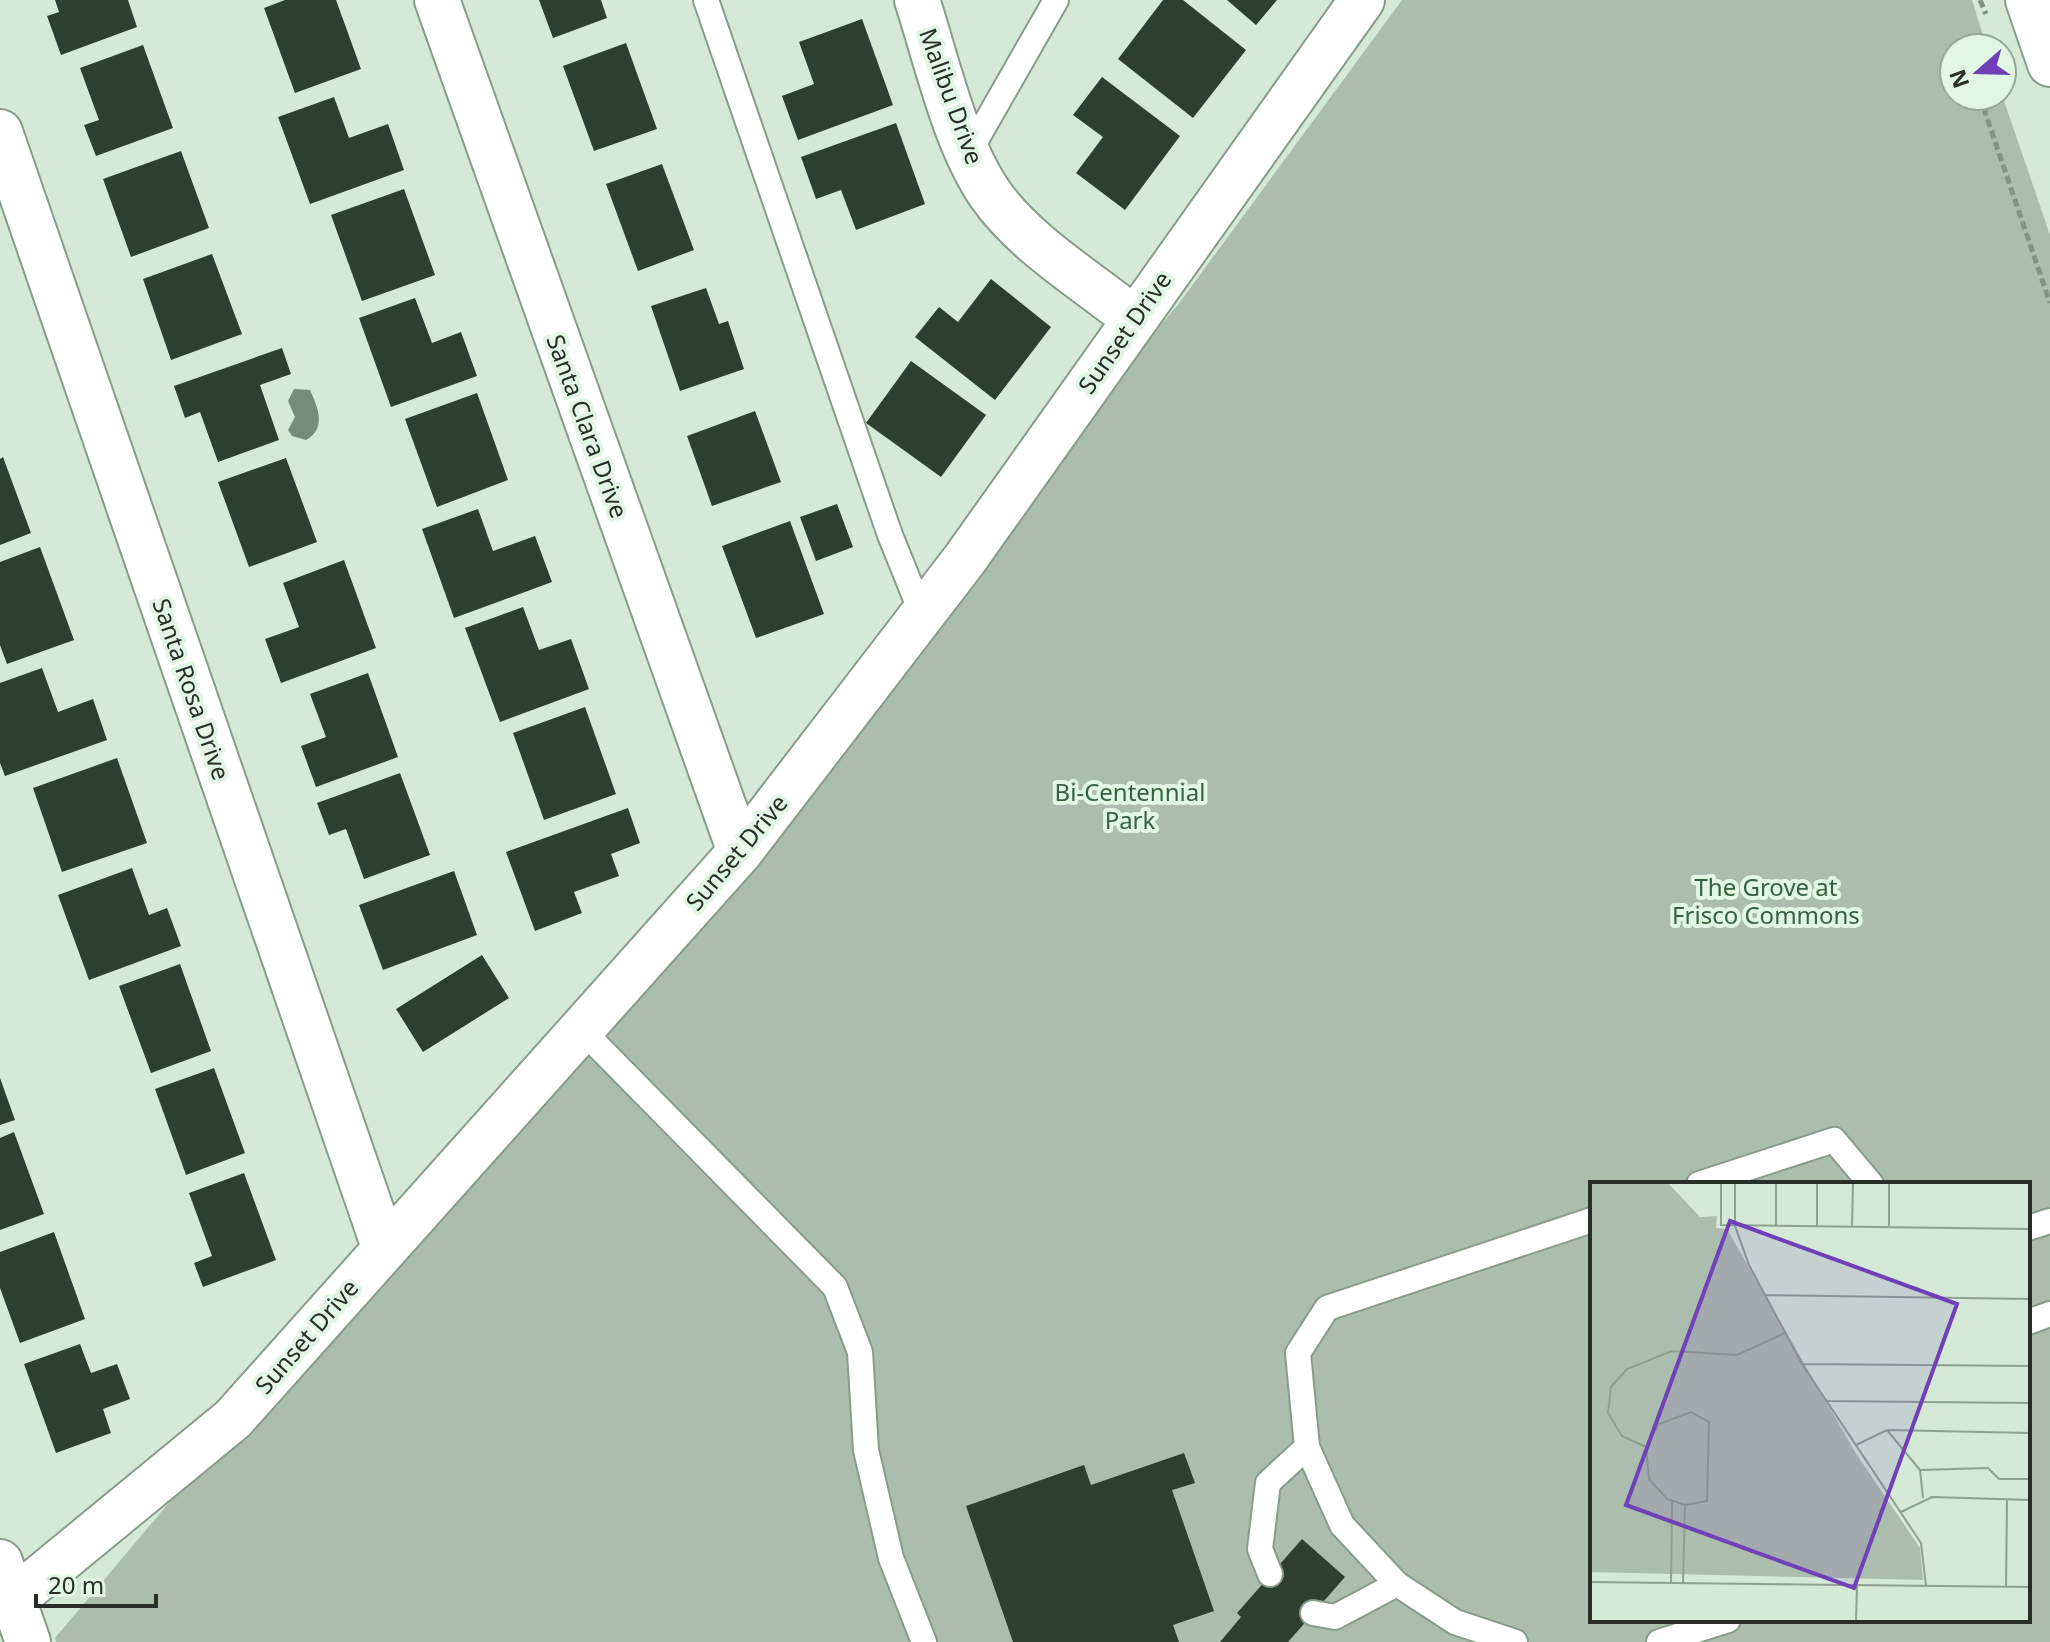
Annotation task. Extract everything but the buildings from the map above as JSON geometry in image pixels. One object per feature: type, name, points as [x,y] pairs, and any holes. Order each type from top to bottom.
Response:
[{"type":"street","name":"Santa Clara Drive","points":[[437,0],[740,852]]},
{"type":"street","name":"Malibu Drive","points":[[917,0],[968,154],[991,195],[1025,231],[1133,318]]},
{"type":"street","name":"Sunset Drive","points":[[5,1589],[233,1419],[740,852],[922,614],[1362,0]]},
{"type":"street","points":[[2028,0],[2050,64]]},
{"type":"street","name":"Santa Rosa Drive","points":[[0,132],[384,1247]]},
{"type":"street","points":[[5,1589],[28,1642]]},
{"type":"lane","points":[[706,0],[890,535],[922,614]]},
{"type":"lane","points":[[968,154],[1056,0]]},
{"type":"lane","points":[[581,1029],[835,1287],[860,1352],[866,1450],[891,1558],[924,1642]]},
{"type":"lane","points":[[1705,1182],[1834,1140],[1869,1182]]},
{"type":"lane","points":[[1515,1642],[1455,1622],[1397,1584],[1342,1525],[1307,1447],[1298,1353],[1327,1308],[1590,1221]]},
{"type":"lane","points":[[2030,1227],[2050,1221]]},
{"type":"lane","points":[[2030,1321],[2050,1314]]},
{"type":"lane","points":[[1270,1574],[1260,1549],[1268,1483],[1307,1447]]},
{"type":"lane","points":[[1313,1613],[1335,1617],[1397,1584]]},
{"type":"lane","points":[[1659,1642],[1722,1622]]},
{"type":"path","points":[[1985,112],[2050,303]]},
{"type":"green space","points":[[1402,0],[1972,0],[1982,32],[1938,32],[1938,112],[2008,112],[2050,235],[2050,1642],[56,1642],[55,1638],[1180,302]]},
{"type":"shaded area","points":[[294,389],[310,390],[318,411],[317,430],[306,440],[292,436],[288,430],[295,417],[288,401]]},
{"type":"park label","name":"Bi-Centennial Park","points":[[1130,805]]},
{"type":"park label","name":"The Grove at Frisco Commons","points":[[1766,900]]}]
